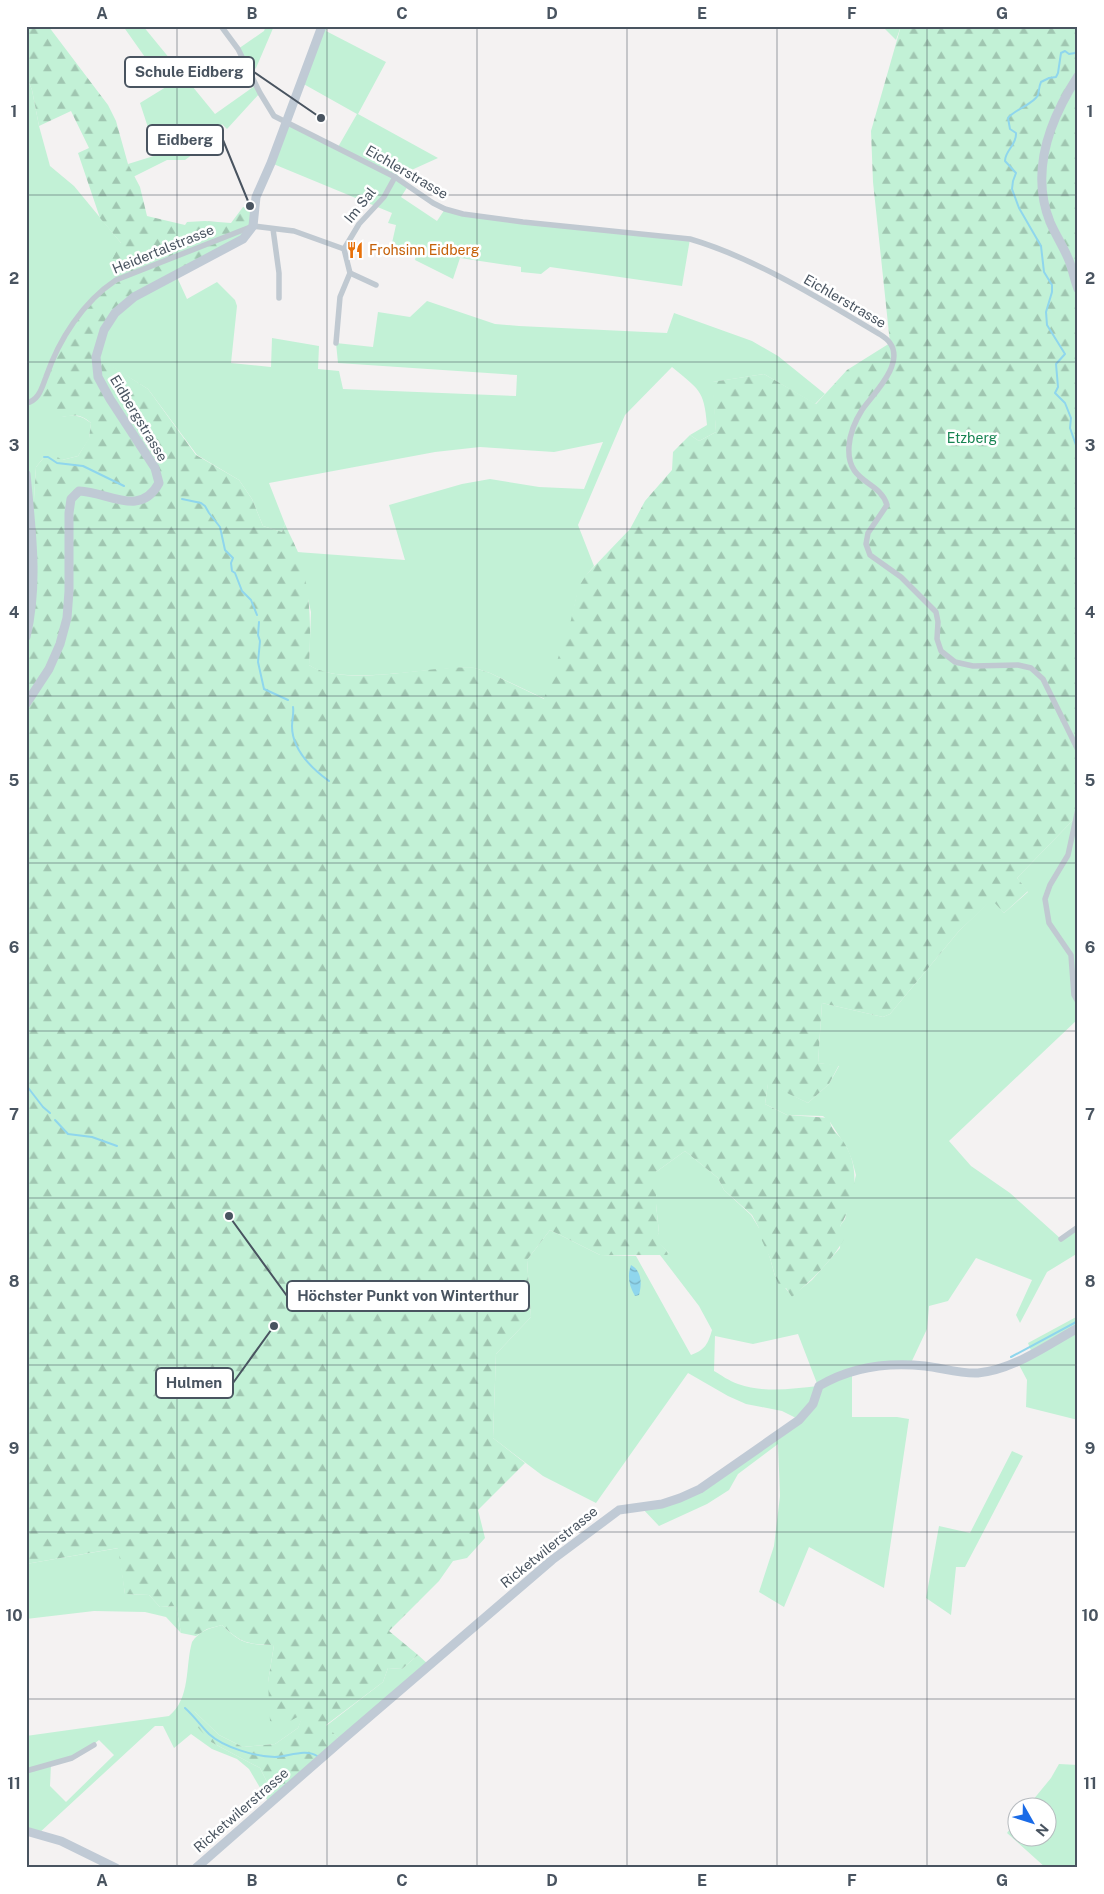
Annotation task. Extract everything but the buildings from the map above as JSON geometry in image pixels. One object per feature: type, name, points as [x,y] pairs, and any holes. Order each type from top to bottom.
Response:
[{"type":"street","points":[[221,26],[238,49],[274,116],[285,123]]},
{"type":"street","points":[[322,26],[256,197],[253,226],[294,231],[344,249],[350,274],[340,297],[336,343]]},
{"type":"street","points":[[1078,76],[1064,98],[1053,121],[1043,157],[1043,196],[1050,221],[1070,262],[1078,289]]},
{"type":"street","name":"Eichlerstrasse","points":[[285,123],[338,147],[395,177],[445,209],[464,214],[690,239],[715,246],[785,280],[881,335],[890,343],[894,356],[890,370],[852,429],[848,448],[852,466],[860,478],[884,496],[887,505],[868,533],[866,544],[870,555],[901,577],[936,612],[938,622],[937,639],[941,651],[955,662],[973,666],[1018,665],[1031,668],[1043,679],[1078,750]]},
{"type":"street","name":"Im Sal","points":[[344,249],[359,224],[384,197],[395,177]]},
{"type":"street","name":"Heidertalstrasse","points":[[26,403],[37,397],[49,368],[70,328],[88,304],[105,287],[135,272],[253,226]]},
{"type":"street","name":"Eidbergstrasse","points":[[26,704],[48,670],[60,644],[67,618],[69,513],[71,499],[79,491],[92,492],[130,502],[144,500],[153,493],[159,484],[155,468],[110,399],[98,377],[96,357],[104,330],[114,313],[134,297],[243,239],[253,226]]},
{"type":"street","points":[[273,229],[279,273],[279,298]]},
{"type":"street","points":[[350,274],[376,284]]},
{"type":"street","points":[[26,474],[34,578],[32,612],[26,637]]},
{"type":"street","points":[[1078,809],[1068,855],[1050,885],[1045,899],[1049,923],[1071,955],[1074,995],[1078,1002]]},
{"type":"street","points":[[1061,1239],[1078,1227]]},
{"type":"street","name":"Ricketwilerstrasse","points":[[196,1868],[341,1740],[552,1560],[619,1510],[662,1504],[700,1489],[799,1420],[813,1404],[819,1386],[833,1377],[852,1370],[877,1366],[910,1365],[979,1373],[1017,1361],[1078,1328]]},
{"type":"street","points":[[26,1771],[72,1758],[94,1745]]},
{"type":"street","points":[[26,1831],[61,1841],[116,1868]]},
{"type":"green space","name":"Etzberg","points":[[26,26],[49,27],[108,105],[116,121],[128,164],[140,187],[147,216],[185,225],[187,222],[205,221],[231,223],[243,207],[253,209],[248,234],[115,313],[96,356],[148,389],[196,455],[239,480],[252,499],[263,526],[282,532],[285,524],[298,551],[307,587],[310,625],[309,665],[325,672],[344,675],[475,668],[490,673],[544,699],[571,620],[578,588],[586,575],[630,529],[645,501],[672,470],[673,452],[690,435],[699,441],[716,432],[712,382],[764,374],[816,404],[847,370],[890,343],[873,182],[871,131],[901,26],[1078,26],[1078,810],[1075,818],[1017,878],[1028,891],[1004,913],[992,900],[959,931],[890,1014],[883,1017],[822,1003],[818,1063],[839,1065],[829,1084],[808,1103],[768,1084],[765,1104],[787,1115],[830,1118],[832,1128],[849,1151],[854,1173],[853,1195],[840,1226],[848,1232],[837,1250],[823,1267],[792,1297],[786,1288],[781,1290],[770,1258],[757,1230],[759,1228],[752,1215],[724,1190],[718,1178],[685,1151],[656,1172],[656,1204],[659,1233],[656,1239],[669,1253],[667,1255],[600,1255],[550,1230],[527,1260],[531,1317],[496,1354],[493,1438],[525,1463],[478,1510],[485,1538],[467,1558],[453,1561],[439,1581],[389,1631],[418,1655],[402,1669],[388,1668],[383,1682],[326,1725],[341,1741],[275,1798],[260,1768],[211,1742],[184,1712],[186,1708],[194,1711],[219,1735],[243,1747],[275,1744],[298,1728],[303,1714],[279,1727],[270,1721],[268,1682],[274,1645],[246,1642],[222,1625],[207,1629],[196,1636],[181,1633],[176,1606],[160,1607],[149,1595],[125,1594],[118,1548],[26,1564],[26,637],[32,612],[28,499],[34,499],[36,467],[45,456],[47,450],[62,460],[78,456],[89,438],[91,423],[78,416],[57,418],[42,397],[41,390],[59,347],[88,304],[127,275],[109,265],[121,243],[100,218],[78,153],[89,148],[71,111],[39,126],[32,90],[26,75]]},
{"type":"green space","points":[[123,26],[143,26],[215,114],[256,85],[260,93],[227,129],[222,124],[214,149],[204,146],[185,160],[167,160],[133,177],[128,164],[157,155],[140,103],[166,87]]},
{"type":"green space","points":[[266,26],[274,26],[256,68],[250,74],[238,49],[264,31]]},
{"type":"green space","points":[[322,26],[329,26],[326,31],[386,62],[358,114],[438,158],[396,177],[408,186],[401,197],[437,221],[445,209],[463,214],[690,239],[682,286],[550,267],[541,274],[521,272],[521,267],[460,258],[453,279],[415,260],[416,255],[392,243],[396,225],[388,223],[392,213],[271,163],[285,123],[338,147],[357,114],[300,82]]},
{"type":"green space","points":[[882,26],[901,26],[896,40]]},
{"type":"green space","points":[[26,75],[32,90],[50,166],[74,186],[121,243],[127,275],[61,417],[77,416],[91,423],[89,439],[78,456],[62,460],[45,456],[36,467],[34,499],[29,499],[34,578],[26,637]]},
{"type":"green space","points":[[176,275],[187,299],[217,282],[235,300],[237,306],[231,363],[271,367],[272,338],[319,346],[318,369],[339,371],[343,389],[516,396],[517,375],[338,363],[336,343],[373,347],[378,312],[410,317],[427,301],[495,324],[519,326],[667,333],[674,313],[752,341],[778,356],[825,394],[815,404],[764,374],[713,382],[716,432],[699,441],[690,435],[707,425],[702,397],[694,386],[672,367],[625,415],[578,525],[594,566],[580,587],[571,622],[545,699],[490,673],[475,668],[365,675],[343,675],[324,672],[309,665],[311,612],[297,552],[405,560],[389,505],[462,484],[490,479],[539,487],[584,489],[603,442],[554,452],[480,447],[435,452],[269,483],[285,524],[282,532],[263,526],[252,499],[239,480],[197,455],[148,389],[96,357],[115,313]]},
{"type":"green space","points":[[1078,810],[1078,1019],[949,1141],[971,1166],[1010,1193],[1061,1239],[1078,1227],[1078,1253],[1047,1272],[1020,1323],[1016,1315],[1032,1280],[976,1258],[948,1301],[929,1306],[927,1329],[910,1365],[852,1370],[852,1417],[897,1417],[909,1419],[884,1588],[809,1547],[784,1607],[759,1592],[774,1546],[780,1496],[778,1444],[738,1474],[729,1490],[707,1504],[659,1526],[641,1507],[680,1499],[798,1419],[782,1411],[746,1404],[688,1373],[596,1503],[543,1476],[493,1438],[496,1354],[531,1317],[527,1260],[550,1230],[600,1255],[636,1256],[691,1355],[700,1351],[705,1346],[712,1330],[699,1306],[660,1255],[669,1253],[655,1239],[659,1233],[656,1204],[656,1172],[685,1151],[718,1178],[724,1190],[751,1215],[759,1228],[775,1276],[792,1296],[812,1280],[840,1248],[840,1226],[845,1219],[856,1175],[847,1148],[830,1122],[823,1116],[787,1115],[765,1104],[768,1083],[808,1103],[829,1084],[839,1066],[818,1063],[822,1003],[883,1017],[890,1014],[959,931],[992,899],[1004,913],[1028,892],[1017,878],[1075,818]],"holes":[[[798,1334],[818,1386],[758,1389],[731,1381],[714,1371],[715,1336],[753,1344]]]},
{"type":"green space","points":[[1078,1316],[1078,1420],[1026,1407],[1027,1380],[1017,1361],[1032,1353],[1028,1343]]},
{"type":"green space","points":[[1012,1451],[1023,1456],[965,1567],[956,1567],[951,1615],[926,1598],[939,1526],[970,1533]]},
{"type":"green space","points":[[119,1548],[125,1594],[149,1595],[160,1607],[176,1606],[181,1633],[166,1617],[145,1612],[94,1611],[26,1619],[26,1564]]},
{"type":"green space","points":[[222,1625],[240,1640],[274,1645],[268,1682],[304,1714],[298,1728],[275,1744],[243,1747],[219,1735],[194,1711],[211,1742],[260,1768],[275,1798],[269,1803],[249,1769],[237,1759],[212,1749],[191,1734],[174,1748],[163,1726],[155,1726],[38,1834],[26,1831],[26,1736],[169,1716],[176,1709],[184,1691],[192,1642],[201,1633]],"holes":[[[99,1740],[114,1755],[66,1802],[50,1786],[51,1764],[81,1754]]]},
{"type":"green space","points":[[418,1655],[429,1665],[341,1741],[326,1726],[383,1682],[388,1668],[402,1669]]},
{"type":"green space","points":[[1059,1764],[1078,1765],[1078,1868],[1046,1868],[1021,1846],[1056,1846],[1056,1796],[1036,1796],[1051,1778]]},
{"type":"water","points":[[631,1265],[635,1268],[640,1278],[641,1287],[639,1295],[635,1296],[629,1281]]},
{"type":"waterway","points":[[1078,49],[1075,53],[1069,54],[1065,51],[1061,53],[1056,77],[1041,82],[1036,98],[1008,118],[1010,129],[1016,133],[1016,137],[1005,161],[1016,173],[1012,189],[1019,208],[1041,246],[1044,272],[1052,285],[1052,292],[1046,312],[1047,325],[1065,354],[1056,364],[1058,387],[1055,393],[1065,403],[1071,418],[1070,428],[1078,451]]},
{"type":"waterway","points":[[44,457],[48,457],[57,463],[83,466],[124,486]]},
{"type":"waterway","points":[[182,499],[201,503],[220,527],[225,550],[233,558],[231,563],[232,571],[235,573],[242,591],[251,600],[257,615]]},
{"type":"waterway","points":[[259,622],[258,662],[264,689],[288,700]]},
{"type":"waterway","points":[[293,707],[292,726],[295,743],[309,764],[329,781]]},
{"type":"waterway","points":[[26,1085],[50,1113]]},
{"type":"waterway","points":[[55,1120],[68,1134],[92,1137],[117,1146]]},
{"type":"waterway","points":[[1011,1357],[1078,1321]]},
{"type":"waterway","points":[[185,1708],[215,1739],[240,1750],[267,1757],[302,1753],[317,1756]]},
{"type":"place","name":"Schule Eidberg","points":[[321,118]]},
{"type":"place","name":"Eidberg","points":[[250,206]]},
{"type":"place","name":"Frohsinn Eidberg","points":[[355,250]]},
{"type":"place","name":"Höchster Punkt von Winterthur","points":[[229,1216]]},
{"type":"place","name":"Hulmen","points":[[274,1326]]}]
